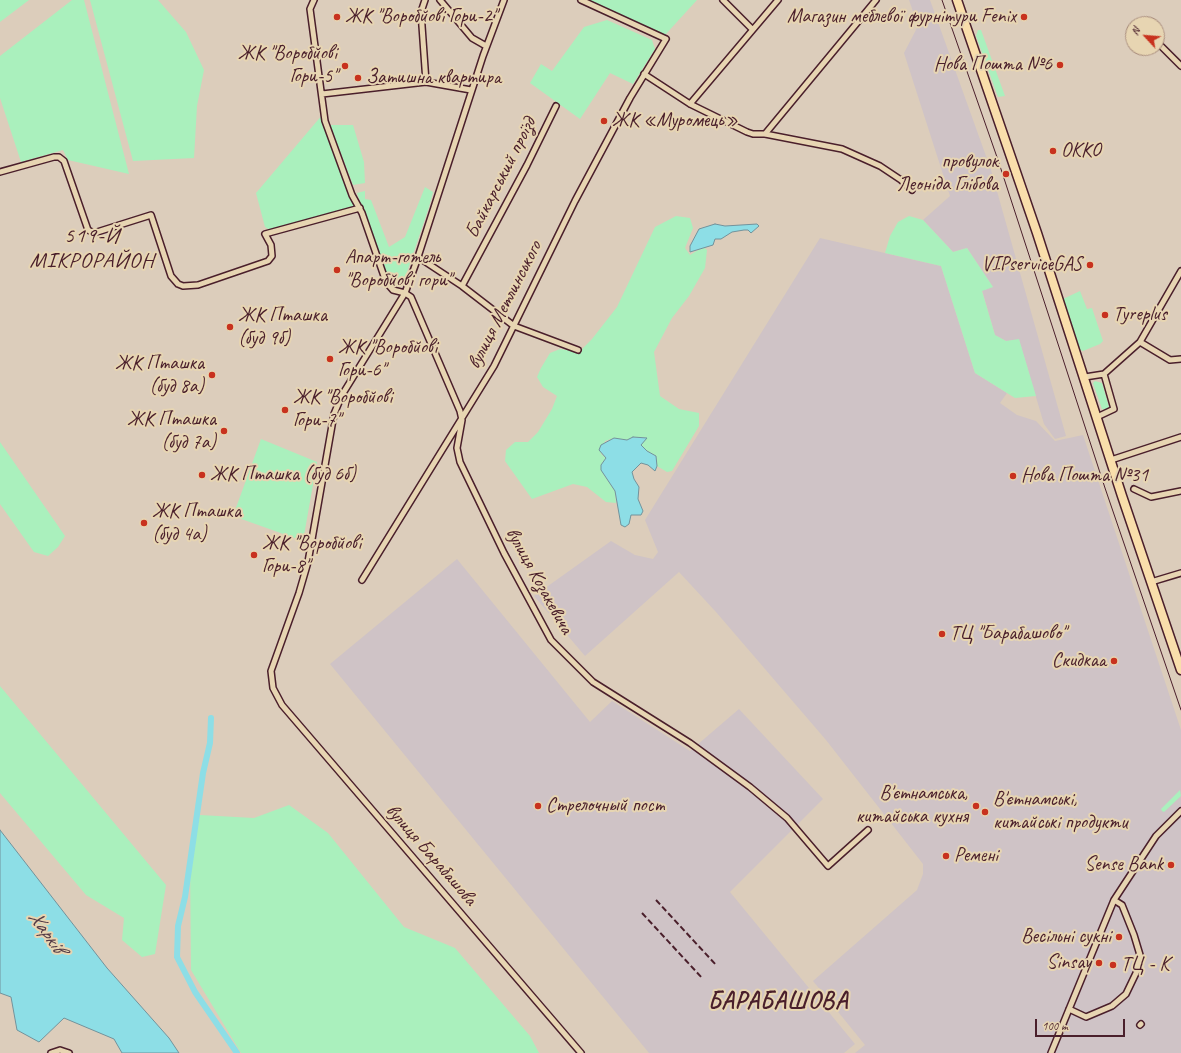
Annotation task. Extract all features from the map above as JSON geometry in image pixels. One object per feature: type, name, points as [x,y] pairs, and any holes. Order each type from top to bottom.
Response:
[{"type":"main road","points":[[957,0],[1181,670]]},
{"type":"street","points":[[314,0],[310,9],[325,120],[352,195],[361,210],[386,282],[393,290],[404,292],[418,257],[486,46],[504,0]]},
{"type":"street","points":[[425,0],[421,12],[426,82]]},
{"type":"street","points":[[440,0],[472,38],[486,46]]},
{"type":"street","name":"вулиця Метлинського","points":[[362,580],[494,366],[575,201],[630,98],[666,39],[581,0]]},
{"type":"street","points":[[723,0],[752,29]]},
{"type":"street","points":[[690,104],[778,0]]},
{"type":"street","points":[[765,134],[876,0]]},
{"type":"street","points":[[1165,50],[1181,66]]},
{"type":"street","points":[[644,74],[690,104],[747,132],[753,134],[765,134],[842,149],[861,156],[890,173],[912,190]]},
{"type":"street","points":[[322,94],[426,82],[471,90]]},
{"type":"street","name":"Байкарський проїзд","points":[[462,286],[527,165],[556,106]]},
{"type":"street","points":[[0,172],[54,156],[59,157],[64,161],[88,230],[94,233],[151,215],[171,276],[174,281],[183,286],[198,285],[268,261],[272,256],[271,245],[265,234],[361,210]]},
{"type":"street","points":[[418,257],[462,286],[514,326],[578,350]]},
{"type":"street","points":[[1084,377],[1104,374],[1140,342],[1181,271]]},
{"type":"street","name":"вулиця Козакевича","points":[[404,292],[412,297],[460,411],[462,420],[457,448],[460,462],[534,610],[551,640],[563,654],[593,682],[690,743],[750,787],[787,818],[828,866],[868,830]]},
{"type":"street","name":"вулиця Барабашова","points":[[404,292],[337,406],[304,579],[272,671],[273,688],[282,705],[581,1053]]},
{"type":"street","points":[[1140,342],[1170,360],[1181,359]]},
{"type":"street","points":[[1097,417],[1114,409],[1104,374]]},
{"type":"street","points":[[1111,460],[1181,437]]},
{"type":"street","points":[[1134,489],[1150,497],[1181,491]]},
{"type":"street","points":[[1151,582],[1181,573]]},
{"type":"street","points":[[1051,1053],[1114,900],[1156,836],[1181,811]]},
{"type":"street","points":[[1069,1009],[1086,1017],[1112,1006],[1126,994],[1138,969],[1140,955],[1134,935],[1122,905],[1114,900]]},
{"type":"street","points":[[51,1053],[60,1050],[69,1053]]},
{"type":"shaded area","points":[[909,0],[930,0],[991,170],[1066,436],[1055,439],[1044,424],[1019,340],[1006,341],[995,335],[982,290],[993,287],[967,248],[953,252],[923,220],[950,196],[904,53],[918,26]]},
{"type":"shaded area","name":"ТЦ \"Барабашово\"","points":[[820,238],[941,266],[975,373],[1007,393],[1000,403],[1017,415],[1036,421],[1055,441],[1083,435],[1181,730],[1181,1053],[855,1053],[865,1045],[813,981],[917,890],[923,874],[923,864],[826,740],[716,612],[679,572],[585,656],[534,596],[611,541],[635,555],[653,559],[658,552],[645,520]]},
{"type":"shaded area","points":[[457,559],[590,722],[612,701],[690,751],[739,709],[823,799],[730,892],[855,1044],[844,1053],[649,1053],[330,664]]},
{"type":"green space","points":[[0,0],[29,0],[0,22]]},
{"type":"green space","points":[[72,0],[84,0],[129,174],[68,160],[63,150],[21,162],[0,98],[0,56]]},
{"type":"green space","points":[[90,0],[158,0],[186,32],[204,70],[197,106],[194,158],[133,161]]},
{"type":"green space","points":[[585,0],[697,0],[665,35]]},
{"type":"green space","points":[[607,20],[652,40],[655,49],[633,84],[610,73],[580,119],[530,83],[541,64],[552,71],[584,27]]},
{"type":"green space","points":[[978,30],[981,30],[1005,96],[998,97],[976,36]]},
{"type":"green space","points":[[323,114],[357,207],[270,230],[265,227],[256,193]]},
{"type":"green space","points":[[330,125],[353,125],[364,162],[365,183],[353,185]]},
{"type":"green space","points":[[425,187],[433,192],[429,207],[403,284],[393,285],[389,283],[386,276],[357,193],[365,191],[365,199],[371,200],[389,247],[405,237]]},
{"type":"green space","points":[[676,216],[690,218],[693,228],[685,248],[690,255],[703,247],[707,250],[705,268],[689,296],[672,318],[654,352],[660,396],[679,409],[699,413],[699,426],[672,471],[667,472],[657,466],[656,456],[642,448],[641,443],[646,438],[633,437],[627,440],[614,438],[605,441],[601,454],[606,458],[601,465],[604,475],[615,491],[616,503],[606,502],[587,487],[573,484],[532,499],[505,461],[506,450],[515,442],[528,442],[538,432],[552,409],[557,396],[543,387],[537,377],[541,368],[550,353],[560,349],[579,352],[592,339],[617,307],[655,227]]},
{"type":"green space","points":[[909,216],[923,220],[953,252],[967,248],[993,287],[982,291],[995,335],[1006,341],[1019,339],[1036,396],[1015,398],[975,373],[941,266],[885,253],[890,236],[898,222]]},
{"type":"green space","points":[[1080,291],[1087,309],[1092,308],[1103,341],[1100,344],[1083,351],[1080,350],[1063,299]]},
{"type":"green space","points":[[1095,381],[1102,383],[1109,407],[1106,410],[1102,409],[1093,383]]},
{"type":"green space","points":[[261,439],[317,462],[303,541],[233,516]]},
{"type":"green space","points":[[0,442],[65,536],[58,547],[48,556],[34,552],[0,504]]},
{"type":"green space","points":[[0,686],[166,885],[155,954],[142,957],[122,940],[124,918],[86,895],[0,793]]},
{"type":"green space","points":[[1180,790],[1181,796],[1164,812],[1162,811],[1161,809]]},
{"type":"green space","points":[[289,805],[328,833],[404,927],[455,948],[530,1036],[539,1053],[241,1053],[191,970],[190,859],[200,815],[254,818]]},
{"type":"water","points":[[715,224],[725,226],[757,224],[759,226],[751,233],[748,230],[732,232],[721,239],[715,239],[713,245],[690,252],[690,246],[699,229]]},
{"type":"water","points":[[633,437],[647,438],[641,445],[647,451],[656,456],[657,466],[655,471],[648,465],[641,463],[632,472],[639,487],[638,499],[643,511],[641,515],[631,515],[629,524],[625,527],[621,525],[615,491],[601,470],[601,465],[606,458],[599,450],[601,445],[614,438],[627,440]]},
{"type":"water","name":"Харків","points":[[0,830],[107,968],[169,1038],[179,1053],[122,1053],[114,1039],[64,1018],[39,1042],[17,1030],[11,997],[0,993]]},
{"type":"waterway","points":[[211,718],[210,743],[203,773],[185,897],[178,926],[177,957],[195,992],[237,1053]]},
{"type":"tram line","points":[[942,0],[998,160],[1105,488],[1181,710]]},
{"type":"railway","points":[[656,900],[717,966]]},
{"type":"railway","points":[[642,913],[703,979]]},
{"type":"place","name":"ЖК \"Воробйові Гори-2\"","points":[[337,17]]},
{"type":"place","name":"Магазин меблевої фурнітури Fenix","points":[[1024,17]]},
{"type":"place","name":"Нова Пошта №6","points":[[1060,65]]},
{"type":"place","name":"ЖК \"Воробйові Гори-5\"","points":[[345,66]]},
{"type":"place","name":"Затишна квартира","points":[[358,78]]},
{"type":"place","name":"ЖК «Муромець»","points":[[604,121]]},
{"type":"place","name":"ОККО","points":[[1053,151]]},
{"type":"place","name":"провулок Леоніда Глібова","points":[[1006,174]]},
{"type":"place","name":"VIPserviceGAS","points":[[1090,265]]},
{"type":"place","name":"Апарт-готель \"Воробйові гори\"","points":[[337,270]]},
{"type":"place","name":"Tyreplus","points":[[1105,315]]},
{"type":"place","name":"ЖК Пташка (буд 9б)","points":[[230,327]]},
{"type":"place","name":"ЖК \"Воробйові Гори-6\"","points":[[330,359]]},
{"type":"place","name":"ЖК Пташка (буд 8а)","points":[[212,375]]},
{"type":"place","name":"ЖК \"Воробйові Гори-7\"","points":[[285,410]]},
{"type":"place","name":"ЖК Пташка (буд 7а)","points":[[224,431]]},
{"type":"place","name":"ЖК Пташка (буд 6б)","points":[[202,475]]},
{"type":"place","name":"Нова Пошта №31","points":[[1013,476]]},
{"type":"place","name":"ЖК Пташка (буд 4а)","points":[[144,523]]},
{"type":"place","name":"ЖК \"Воробйові Гори-8\"","points":[[254,555]]},
{"type":"place","name":"ТЦ \"Барабашово\"","points":[[942,634]]},
{"type":"place","name":"Скидкаа","points":[[1114,661]]},
{"type":"place","name":"Стрелочный пост","points":[[538,806]]},
{"type":"place","name":"В'єтнамська, китайська кухня","points":[[976,806]]},
{"type":"place","name":"В'єтнамські, китайські продукти","points":[[985,812]]},
{"type":"place","name":"Ремені","points":[[946,856]]},
{"type":"place","name":"Sense Bank","points":[[1171,865]]},
{"type":"place","name":"Весільні сукні","points":[[1119,937]]},
{"type":"place","name":"Sinsay","points":[[1099,963]]},
{"type":"place","name":"ТЦ - К","points":[[1113,965]]},
{"type":"district","name":"519-Й МІКРОРАЙОН","points":[[92,248]]},
{"type":"district","name":"БАРАБАШОВА","points":[[778,1002]]}]
